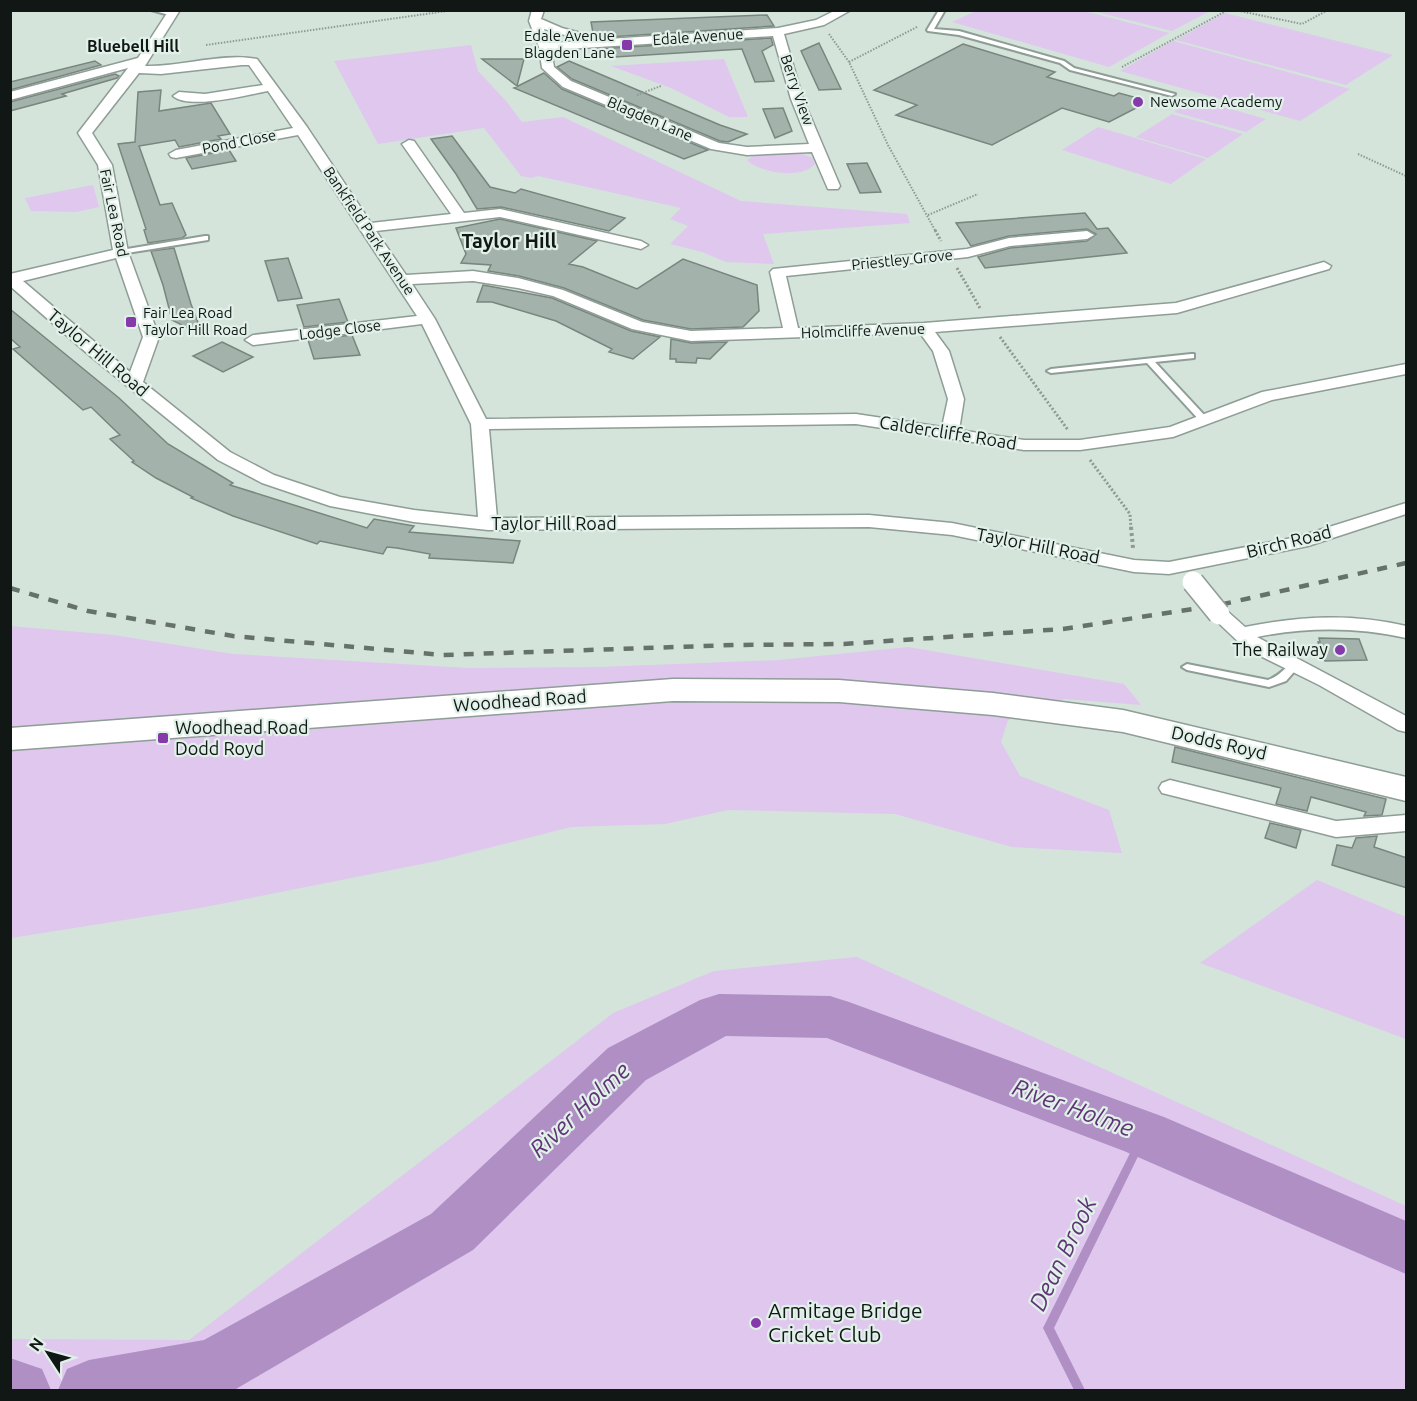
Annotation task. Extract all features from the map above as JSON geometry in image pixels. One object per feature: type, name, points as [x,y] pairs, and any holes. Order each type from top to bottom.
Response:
[{"type":"main road","name":"Woodhead Road","points":[[10,739],[674,690],[839,691],[1030,709]]},
{"type":"main road","name":"Dodds Royd","points":[[1030,709],[1123,721],[1407,789]]},
{"type":"street","name":"Edale Avenue","points":[[545,47],[778,32],[820,22],[846,10]]},
{"type":"street","points":[[10,96],[138,65],[174,12]]},
{"type":"street","points":[[536,16],[558,31],[615,43]]},
{"type":"street","name":"Blagden Lane","points":[[536,16],[548,68],[567,84],[708,143],[732,150],[818,148]]},
{"type":"street","name":"Berry View","points":[[778,32],[797,99],[833,186]]},
{"type":"street","name":"Bankfield Park Avenue","points":[[138,65],[161,70],[242,61],[253,62],[404,280],[427,319],[480,424],[488,524]]},
{"type":"street","name":"Fair Lea Road","points":[[134,383],[151,337],[121,252],[105,165],[85,133],[138,65]]},
{"type":"street","points":[[179,96],[205,99],[272,87]]},
{"type":"street","name":"Pond Close","points":[[176,154],[302,130]]},
{"type":"street","points":[[409,151],[459,216]]},
{"type":"street","points":[[368,228],[492,213],[508,214],[641,245]]},
{"type":"street","name":"Priestley Grove","points":[[792,333],[778,272],[968,253],[1009,242],[1087,235]]},
{"type":"street","points":[[12,279],[121,252]]},
{"type":"street","name":"Holmcliffe Avenue","points":[[404,280],[473,276],[518,283],[558,293],[638,326],[691,336],[924,328],[1177,308],[1324,266]]},
{"type":"street","name":"Taylor Hill Road","points":[[12,279],[224,456],[268,479],[336,502],[414,516],[488,524],[869,521],[952,529],[1134,566],[1169,568]]},
{"type":"street","name":"Lodge Close","points":[[253,340],[427,319]]},
{"type":"street","points":[[924,328],[941,351],[956,399],[950,433]]},
{"type":"street","name":"Caldercliffe Road","points":[[480,424],[856,419],[1024,445],[1080,445],[1173,432],[1269,396],[1407,369]]},
{"type":"street","name":"Birch Road","points":[[1169,568],[1301,542],[1407,508]]},
{"type":"street","points":[[1169,568],[1193,582],[1219,614],[1253,644],[1407,725]]},
{"type":"street","points":[[1240,634],[1292,626],[1347,622],[1407,632]]},
{"type":"street","points":[[1170,788],[1336,829],[1407,824]]},
{"type":"lane","points":[[154,10],[174,12]]},
{"type":"lane","points":[[942,10],[930,30],[959,33],[1062,62],[1072,69],[1172,94]]},
{"type":"lane","points":[[121,252],[205,238]]},
{"type":"lane","points":[[1051,371],[1191,356]]},
{"type":"lane","points":[[1149,360],[1204,420]]},
{"type":"lane","points":[[1187,668],[1269,684],[1282,679],[1295,665]]},
{"type":"path","points":[[200,46],[454,10]]},
{"type":"path","points":[[1113,72],[1228,10]]},
{"type":"path","points":[[1235,10],[1302,24],[1328,10]]},
{"type":"path","points":[[849,62],[915,29],[921,20]]},
{"type":"path","points":[[820,22],[849,62],[888,145],[931,222]]},
{"type":"path","points":[[1358,154],[1407,176]]},
{"type":"path","points":[[928,215],[978,194]]},
{"type":"path","points":[[949,255],[974,298]]},
{"type":"path","points":[[1130,514],[1134,566]]},
{"type":"shaded area","points":[[976,11],[1084,11],[1169,33],[1109,67],[952,22]]},
{"type":"shaded area","points":[[1093,11],[1210,11],[1172,31]]},
{"type":"shaded area","points":[[1225,13],[1393,55],[1346,85],[1176,40]]},
{"type":"shaded area","points":[[1173,41],[1350,89],[1300,121],[1120,71]]},
{"type":"shaded area","points":[[471,45],[478,71],[522,122],[563,117],[741,201],[907,214],[910,223],[763,234],[774,264],[726,262],[702,252],[670,244],[688,226],[670,219],[681,208],[538,176],[531,178],[521,176],[484,128],[378,144],[334,61]]},
{"type":"shaded area","points":[[724,59],[748,117],[729,117],[671,88],[611,66]]},
{"type":"shaded area","points":[[1194,99],[1266,119],[1246,132],[1174,112]]},
{"type":"shaded area","points":[[1172,114],[1243,134],[1208,158],[1136,137]]},
{"type":"shaded area","points":[[1098,127],[1206,159],[1171,184],[1062,150]]},
{"type":"shaded area","points":[[799,153],[813,158],[815,164],[801,172],[781,173],[753,165],[747,160],[757,154]]},
{"type":"shaded area","points":[[93,185],[99,207],[76,212],[31,211],[25,198]]},
{"type":"shaded area","points":[[10,626],[114,635],[233,654],[468,668],[600,667],[779,660],[908,647],[1124,684],[1141,705],[1064,699],[1008,720],[1001,742],[1020,776],[1109,810],[1122,853],[1012,847],[895,814],[728,810],[665,824],[571,827],[437,861],[200,908],[11,938]]},
{"type":"shaded area","points":[[1317,880],[1406,917],[1406,1039],[1200,963]]},
{"type":"shaded area","points":[[857,957],[1406,1206],[1406,1390],[11,1390],[11,1339],[189,1340],[613,1013],[714,971]]},
{"type":"building","points":[[767,15],[774,26],[594,38],[591,22]]},
{"type":"building","points":[[771,38],[773,45],[762,51],[774,81],[755,82],[742,49],[599,58],[597,49]]},
{"type":"building","points":[[819,43],[841,89],[819,90],[801,51]]},
{"type":"building","points":[[963,44],[1055,72],[1047,77],[1114,96],[1119,93],[1141,99],[1133,105],[1138,107],[1109,122],[1062,108],[992,145],[896,115],[917,105],[874,90]]},
{"type":"building","points":[[482,59],[524,59],[517,86]]},
{"type":"building","points":[[95,61],[101,65],[10,90],[10,82]]},
{"type":"building","points":[[569,61],[720,125],[747,134],[728,142],[720,141],[572,79],[557,67]]},
{"type":"building","points":[[544,73],[562,89],[708,150],[684,159],[514,88]]},
{"type":"building","points":[[115,74],[119,76],[117,78],[62,94],[66,96],[10,111],[10,102]]},
{"type":"building","points":[[161,90],[159,111],[211,103],[230,134],[218,136],[221,139],[179,147],[175,140],[139,146],[160,205],[172,203],[186,235],[182,238],[148,243],[144,230],[146,229],[118,144],[135,142],[138,92]]},
{"type":"building","points":[[783,108],[792,131],[775,138],[763,109]]},
{"type":"building","points":[[452,136],[490,187],[515,193],[521,189],[625,218],[609,231],[501,207],[477,209],[431,139]]},
{"type":"building","points":[[229,150],[236,161],[192,169],[186,158]]},
{"type":"building","points":[[867,163],[881,192],[860,193],[847,164]]},
{"type":"building","points":[[1085,213],[1097,229],[1108,228],[1127,253],[985,268],[978,257],[1010,248],[1087,241],[1096,234],[1087,229],[1009,236],[971,246],[956,223]]},
{"type":"building","points":[[500,219],[597,241],[569,264],[583,267],[637,289],[683,259],[757,285],[759,311],[743,327],[691,329],[643,320],[564,288],[519,276],[488,271],[491,265],[461,263],[466,254],[456,228]]},
{"type":"building","points":[[174,248],[203,336],[172,320],[151,251]]},
{"type":"building","points":[[288,258],[302,298],[278,301],[265,261]]},
{"type":"building","points":[[483,285],[552,298],[631,331],[660,337],[633,359],[609,352],[612,349],[556,321],[492,302],[477,302]]},
{"type":"building","points":[[339,299],[348,322],[304,327],[297,305]]},
{"type":"building","points":[[10,309],[119,398],[168,444],[233,483],[230,485],[367,528],[374,519],[414,526],[409,532],[520,541],[513,563],[429,558],[430,554],[387,547],[383,554],[320,541],[317,544],[233,516],[191,498],[193,497],[156,478],[132,462],[134,461],[110,439],[120,435],[91,407],[83,410],[13,349],[20,347],[10,338]]},
{"type":"building","points":[[352,335],[360,355],[314,359],[308,340]]},
{"type":"building","points":[[671,339],[691,343],[727,342],[710,359],[697,358],[696,363],[676,362],[676,359],[670,359]]},
{"type":"building","points":[[222,342],[253,357],[223,372],[193,356]]},
{"type":"building","points":[[1319,638],[1359,639],[1367,660],[1325,661],[1318,642],[1320,642]]},
{"type":"building","points":[[1175,747],[1386,799],[1382,815],[1364,816],[1366,812],[1311,797],[1307,811],[1276,804],[1281,788],[1172,762]]},
{"type":"building","points":[[1270,823],[1301,830],[1296,848],[1265,838]]},
{"type":"building","points":[[1377,836],[1374,847],[1407,858],[1407,888],[1332,865],[1337,845],[1352,848],[1356,838]]},
{"type":"waterway","name":"River Holme","points":[[89,1390],[214,1368],[452,1232],[627,1064],[719,1015],[830,1017],[1144,1134],[1406,1248]]},
{"type":"waterway","name":"Dean Brook","points":[[1080,1390],[1048,1328],[1144,1134]]},
{"type":"waterway","name":"River Holme","points":[[10,1388],[20,1390]]},
{"type":"railway","points":[[10,588],[88,611],[233,636],[443,655],[734,645],[844,644],[1063,629],[1219,605],[1406,563]]},
{"type":"place","name":"Edale Avenue Blagden Lane","points":[[627,45]]},
{"type":"place","name":"Newsome Academy","points":[[1138,102]]},
{"type":"place","name":"Fair Lea Road Taylor Hill Road","points":[[131,322]]},
{"type":"place","name":"The Railway","points":[[1340,650]]},
{"type":"place","name":"Woodhead Road Dodd Royd","points":[[163,738]]},
{"type":"place","name":"Armitage Bridge Cricket Club","points":[[756,1323]]},
{"type":"district","name":"Bluebell Hill","points":[[133,46]]},
{"type":"district","name":"Taylor Hill","points":[[509,241]]}]
